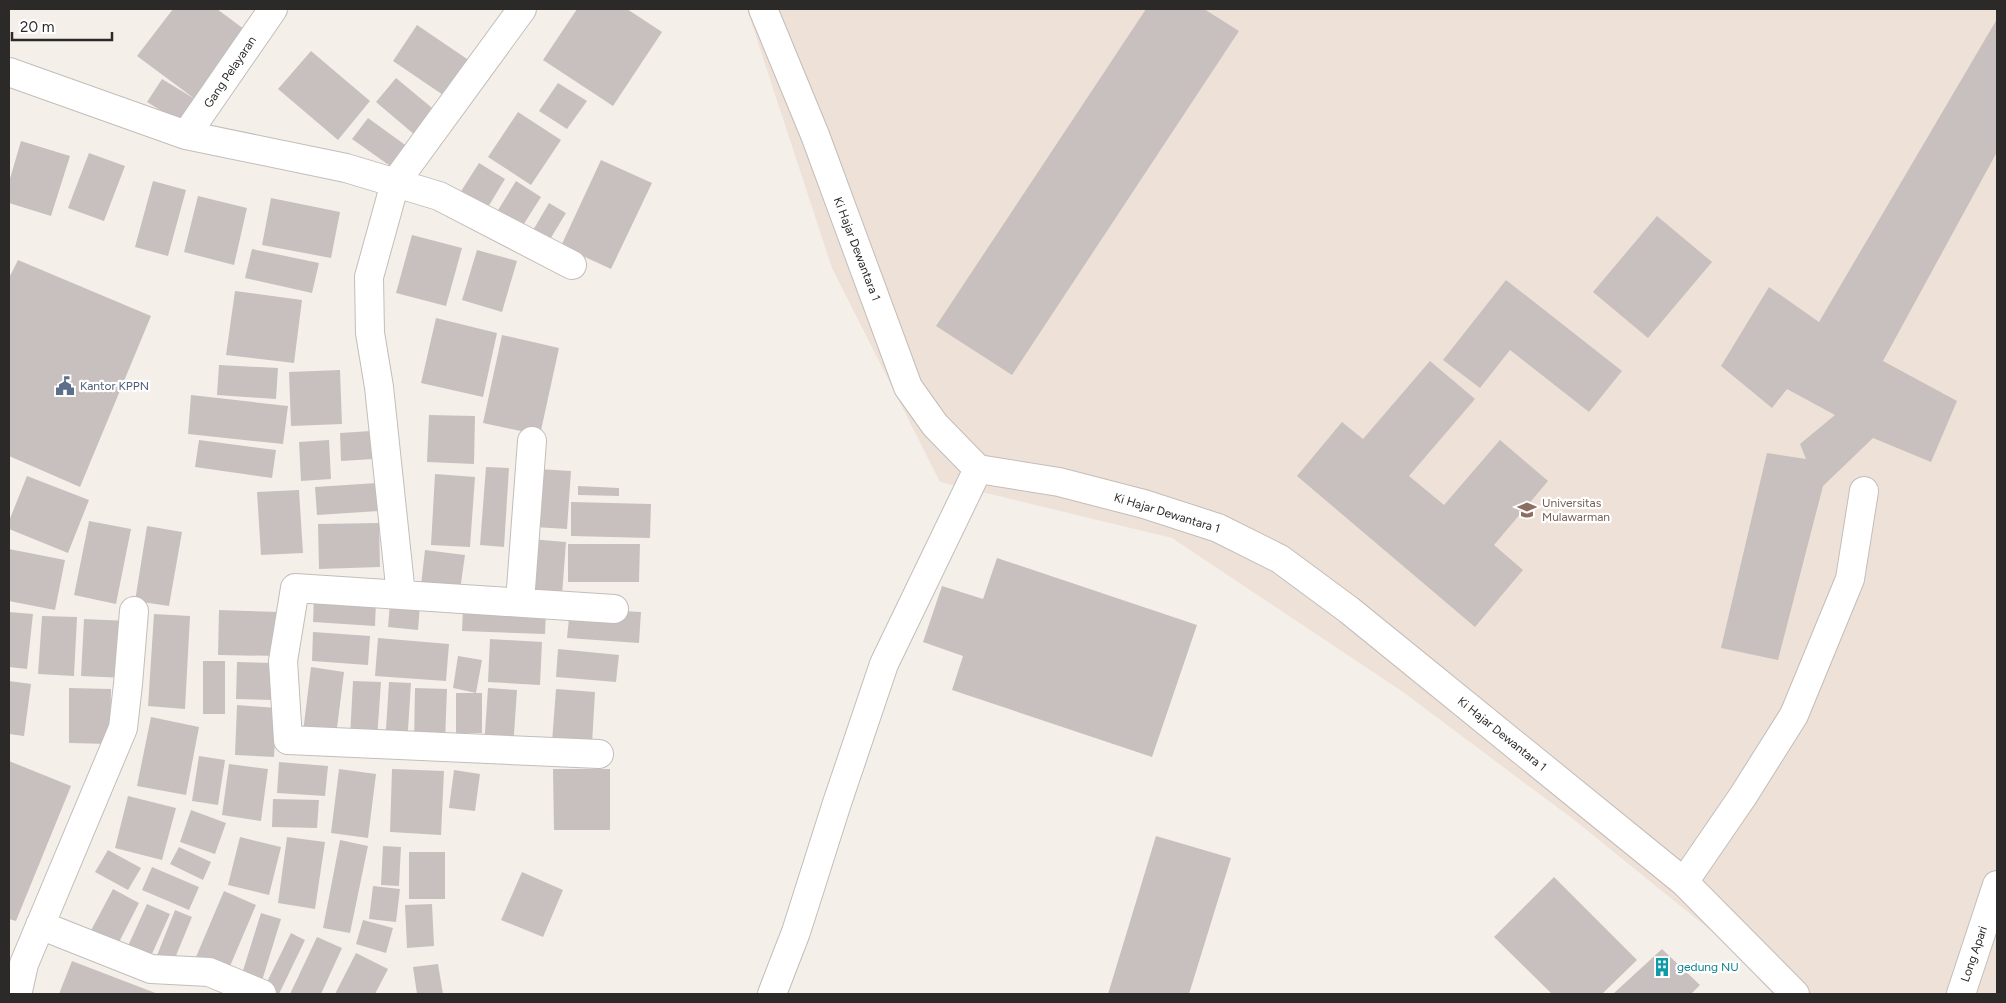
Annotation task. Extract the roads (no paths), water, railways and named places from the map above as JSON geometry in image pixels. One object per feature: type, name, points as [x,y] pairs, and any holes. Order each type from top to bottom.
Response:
[{"type":"street","name":"Gang Pelayaran","points":[[186,135],[273,9]]},
{"type":"street","points":[[401,595],[378,386],[370,333],[369,277],[395,183],[522,9]]},
{"type":"street","name":"Ki Hajar Dewantara 1","points":[[763,9],[814,135],[908,386],[935,425],[978,469],[1059,482],[1144,504],[1218,528],[1280,559],[1349,610],[1684,882],[1795,994]]},
{"type":"street","points":[[9,72],[186,135],[346,168],[439,196],[572,265]]},
{"type":"street","points":[[520,602],[532,441]]},
{"type":"street","points":[[772,994],[796,932],[884,664],[978,469]]},
{"type":"street","points":[[1684,882],[1794,715],[1850,580],[1864,491]]},
{"type":"street","points":[[599,754],[288,740],[283,661],[295,588],[614,609]]},
{"type":"street","points":[[16,991],[24,964],[123,728],[134,611]]},
{"type":"street","name":"Long Apari","points":[[1961,994],[1997,886]]},
{"type":"street","points":[[40,925],[150,969],[209,972],[262,994]]},
{"type":"place","name":"Kantor KPPN","points":[[65,386]]},
{"type":"place","name":"Universitas Mulawarman","points":[[1527,510]]},
{"type":"place","name":"gedung NU","points":[[1662,967]]}]
